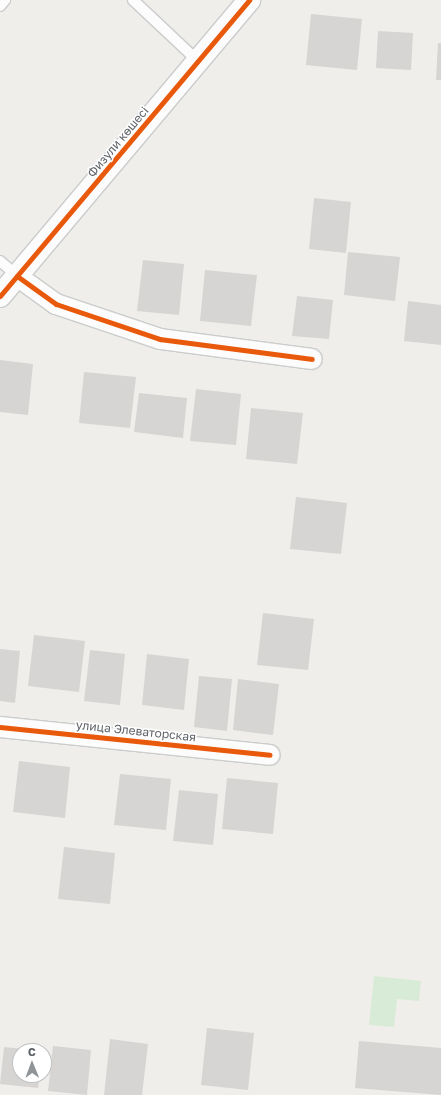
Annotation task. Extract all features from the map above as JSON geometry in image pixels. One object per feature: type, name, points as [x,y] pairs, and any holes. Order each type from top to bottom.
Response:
[{"type":"street","name":"Физули көшесі","points":[[0,296],[199,62],[249,0]]},
{"type":"street","points":[[17,276],[56,304],[160,339],[312,359]]},
{"type":"street","name":"улица Элеваторская","points":[[0,727],[270,755]]},
{"type":"lane","points":[[0,6],[5,0]]},
{"type":"lane","points":[[133,0],[199,62]]},
{"type":"lane","points":[[0,261],[17,276]]},
{"type":"green space","points":[[374,976],[421,981],[419,1001],[397,999],[394,1027],[369,1025]]},
{"type":"building","points":[[311,14],[362,19],[357,70],[306,65]]},
{"type":"building","points":[[378,31],[413,33],[411,70],[376,68]]},
{"type":"building","points":[[438,43],[441,43],[441,80],[436,80]]},
{"type":"building","points":[[314,198],[351,202],[346,253],[309,249]]},
{"type":"building","points":[[348,252],[400,257],[395,301],[344,295]]},
{"type":"building","points":[[143,260],[184,264],[179,315],[137,311]]},
{"type":"building","points":[[205,270],[257,275],[251,326],[200,321]]},
{"type":"building","points":[[297,296],[333,300],[329,339],[292,336]]},
{"type":"building","points":[[408,301],[441,305],[441,345],[404,341]]},
{"type":"building","points":[[0,360],[33,364],[28,415],[0,412]]},
{"type":"building","points":[[84,372],[136,377],[130,428],[79,423]]},
{"type":"building","points":[[196,389],[241,394],[236,445],[190,441]]},
{"type":"building","points":[[139,393],[187,398],[183,438],[134,432]]},
{"type":"building","points":[[251,408],[303,413],[297,464],[246,459]]},
{"type":"building","points":[[296,497],[347,503],[341,554],[290,549]]},
{"type":"building","points":[[263,613],[314,619],[308,670],[257,665]]},
{"type":"building","points":[[34,635],[85,641],[79,692],[28,686]]},
{"type":"building","points":[[0,649],[20,651],[15,703],[0,701]]},
{"type":"building","points":[[90,650],[125,654],[120,705],[84,701]]},
{"type":"building","points":[[147,654],[189,659],[184,710],[142,705]]},
{"type":"building","points":[[199,676],[232,679],[227,731],[194,727]]},
{"type":"building","points":[[238,679],[279,684],[273,735],[233,730]]},
{"type":"building","points":[[19,761],[70,767],[65,818],[13,812]]},
{"type":"building","points":[[120,774],[171,779],[166,830],[114,825]]},
{"type":"building","points":[[227,778],[278,783],[273,834],[222,829]]},
{"type":"building","points":[[179,790],[218,794],[213,845],[173,841]]},
{"type":"building","points":[[64,847],[115,853],[110,904],[58,899]]},
{"type":"building","points":[[207,1028],[254,1033],[248,1090],[201,1085]]},
{"type":"building","points":[[110,1039],[148,1044],[142,1095],[104,1095]]},
{"type":"building","points":[[359,1041],[441,1048],[441,1095],[355,1088]]},
{"type":"building","points":[[53,1046],[91,1050],[87,1095],[48,1091],[49,1083],[52,1083]]},
{"type":"building","points":[[4,1047],[12,1048],[12,1083],[39,1083],[38,1088],[0,1084]]},
{"type":"cycle path","points":[[0,296],[249,0]]},
{"type":"cycle path","points":[[17,276],[56,304],[160,339],[312,359]]},
{"type":"cycle path","points":[[0,727],[270,755]]}]
